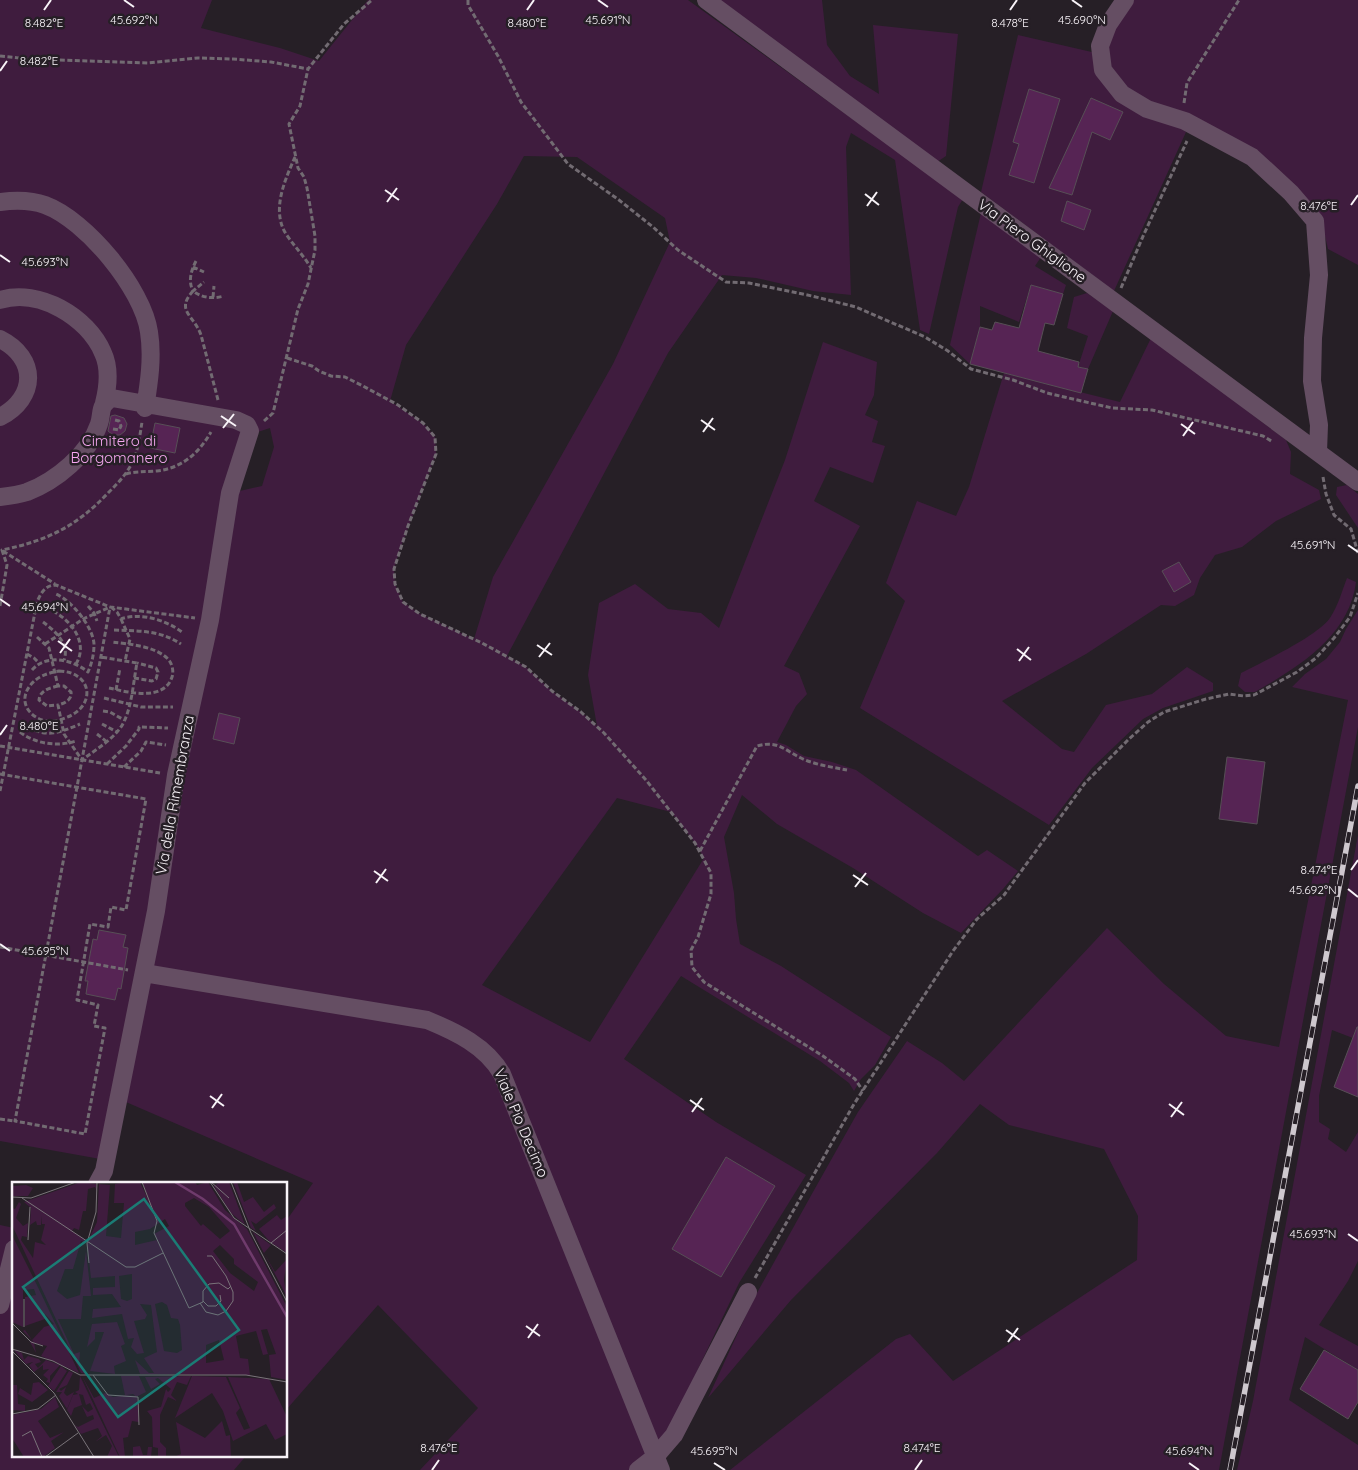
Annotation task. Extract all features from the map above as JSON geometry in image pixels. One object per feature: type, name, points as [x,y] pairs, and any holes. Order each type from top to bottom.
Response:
[{"type":"street","name":"Via Piero Ghiglione","points":[[706,0],[1358,482]]},
{"type":"street","points":[[1125,0],[1108,25],[1100,46],[1104,70],[1122,94],[1147,109],[1185,121],[1252,157],[1291,193],[1315,221],[1319,275],[1313,338],[1312,381],[1319,425],[1318,452]]},
{"type":"street","points":[[0,202],[30,201],[46,205],[72,220],[115,263],[131,287],[142,309],[149,330],[151,355],[145,406]]},
{"type":"street","points":[[0,300],[22,297],[39,300],[58,307],[88,329],[104,353],[108,380],[104,403],[95,433],[70,466],[27,492],[0,497]]},
{"type":"street","points":[[0,339],[11,345],[21,355],[27,366],[28,379],[26,391],[20,402],[11,411],[0,417]]},
{"type":"street","points":[[104,403],[112,398],[145,406],[224,417],[247,425],[250,430],[249,435]]},
{"type":"street","name":"Via della Rimembranza","points":[[98,1182],[104,1171],[156,911],[176,775],[210,620],[230,493],[249,435]]},
{"type":"street","name":"Viale Pio Decimo","points":[[144,973],[427,1020],[466,1038],[495,1062],[502,1074],[658,1463]]},
{"type":"street","points":[[0,1305],[12,1258]]},
{"type":"street","points":[[638,1470],[658,1463],[748,1292]]},
{"type":"path","points":[[249,435],[273,413],[298,309],[312,269],[315,250],[315,236],[307,188],[304,177],[298,168],[289,124],[300,106],[308,69],[344,24],[372,0]]},
{"type":"path","points":[[468,0],[468,5],[498,56],[521,102],[568,164],[619,200],[678,250],[726,282],[749,283],[856,307],[925,337],[971,369],[1013,380],[1047,393],[1112,408],[1152,410],[1263,436],[1277,444]]},
{"type":"path","points":[[1116,302],[1144,234],[1188,140],[1189,129],[1185,121],[1184,102],[1187,83],[1239,0]]},
{"type":"path","points":[[0,56],[28,59],[148,63],[198,58],[233,59],[271,62],[308,69]]},
{"type":"path","points":[[295,156],[283,185],[279,214],[286,233],[312,269]]},
{"type":"path","points":[[196,261],[190,281],[192,291],[198,295],[224,296]]},
{"type":"path","points":[[193,267],[204,272]]},
{"type":"path","points":[[125,474],[159,471],[183,463],[204,446],[211,433],[224,417],[219,408],[216,388],[198,327],[188,315],[184,304],[192,291],[204,282]]},
{"type":"path","points":[[213,297],[214,286]]},
{"type":"path","points":[[287,358],[312,366],[324,373],[345,377],[398,405],[423,423],[435,438],[436,454],[408,526],[394,569],[395,584],[402,602],[420,614],[482,643],[526,667],[581,712],[620,749],[700,851],[711,873],[711,894],[698,937],[691,950],[692,967],[704,982],[831,1061],[855,1079],[863,1091]]},
{"type":"path","points":[[1,550],[33,543],[66,529],[98,503],[125,474],[133,462],[145,406]]},
{"type":"path","points":[[1318,452],[1328,501],[1334,515],[1351,529],[1358,553]]},
{"type":"path","points":[[0,606],[7,565],[1,550]]},
{"type":"path","points":[[1,550],[56,585],[110,607],[117,612],[130,639],[125,661]]},
{"type":"path","points":[[0,585],[4,580]]},
{"type":"path","points":[[0,791],[39,598],[47,587],[56,585]]},
{"type":"path","points":[[748,1292],[787,1220],[863,1091],[953,951],[977,920],[1004,895],[1085,783],[1129,739],[1148,722],[1164,712],[1229,694],[1254,695],[1297,672],[1316,658],[1334,638],[1350,616],[1358,593]]},
{"type":"path","points":[[32,670],[40,664],[64,660],[76,664],[88,672],[92,662],[94,644],[83,618],[72,604],[56,594]]},
{"type":"path","points":[[88,606],[94,613],[97,621]]},
{"type":"path","points":[[45,644],[83,618],[110,607],[210,620]]},
{"type":"path","points":[[15,1121],[110,607]]},
{"type":"path","points":[[46,608],[64,618],[78,636],[80,647],[76,664]]},
{"type":"path","points":[[120,619],[129,616],[154,619],[166,622],[182,632]]},
{"type":"path","points":[[43,622],[58,635],[64,646],[66,657],[64,660]]},
{"type":"path","points":[[114,630],[166,635],[181,644]]},
{"type":"path","points":[[37,637],[48,648],[53,661],[58,686]]},
{"type":"path","points":[[109,688],[143,694],[159,690],[166,687],[173,671],[168,658],[159,653],[147,648],[112,642]]},
{"type":"path","points":[[27,654],[40,664]]},
{"type":"path","points":[[101,657],[150,665],[156,668],[158,672],[156,679],[152,681],[134,678]]},
{"type":"path","points":[[92,662],[100,665]]},
{"type":"path","points":[[82,760],[107,742],[124,720],[129,705],[137,663]]},
{"type":"path","points":[[116,690],[120,668]]},
{"type":"path","points":[[65,671],[81,679],[86,688],[86,700],[78,712],[52,722],[40,719],[28,710],[24,704],[25,695],[31,685],[39,677],[55,672],[65,671]]},
{"type":"path","points":[[58,686],[68,688],[71,696],[66,703],[58,705],[47,706],[39,700],[42,693],[58,686]]},
{"type":"path","points":[[104,698],[129,705],[153,708],[173,707]]},
{"type":"path","points":[[58,705],[63,730],[69,743],[82,760]]},
{"type":"path","points":[[103,711],[110,712],[124,720]]},
{"type":"path","points":[[22,722],[33,730],[45,734],[52,734],[80,724]]},
{"type":"path","points":[[102,724],[116,732]]},
{"type":"path","points":[[106,764],[126,746],[139,729],[139,726],[168,728]]},
{"type":"path","points":[[20,732],[30,739],[43,742],[69,743],[76,740]]},
{"type":"path","points":[[97,734],[107,742]]},
{"type":"path","points":[[124,767],[141,750],[146,742],[166,745]]},
{"type":"path","points":[[700,851],[757,746],[768,743],[784,748],[801,758],[847,770]]},
{"type":"path","points":[[0,746],[176,775]]},
{"type":"path","points":[[0,1119],[85,1134],[105,1028],[94,1026],[98,1005],[77,1000],[90,924],[108,927],[111,907],[126,910],[146,799],[2,774]]},
{"type":"path","points":[[0,947],[144,973]]},
{"type":"green space","name":"Cimitero di Borgomanero","points":[[0,0],[212,0],[201,28],[280,48],[319,61],[368,0],[688,0],[963,199],[958,207],[929,334],[920,330],[895,160],[851,133],[846,147],[851,295],[813,291],[756,278],[722,275],[668,353],[507,656],[526,667],[552,691],[597,726],[588,675],[599,603],[635,584],[668,609],[701,613],[719,628],[785,460],[823,342],[877,362],[874,395],[865,415],[878,421],[872,442],[885,446],[873,483],[830,467],[814,501],[860,526],[784,666],[799,673],[807,694],[796,706],[777,742],[804,756],[856,770],[978,856],[987,850],[1018,871],[961,933],[923,913],[853,868],[777,824],[742,795],[724,837],[734,893],[740,944],[781,966],[891,1037],[875,1065],[861,1079],[854,1091],[849,1083],[820,1061],[681,976],[624,1059],[716,1122],[806,1175],[739,1283],[669,1430],[638,1470],[420,1470],[478,1408],[378,1305],[288,1408],[288,1218],[313,1183],[119,1099],[106,1160],[0,1141]],"holes":[[[524,156],[577,157],[665,218],[670,242],[613,364],[493,577],[474,639],[420,614],[403,602],[395,584],[394,569],[400,549],[436,454],[435,437],[423,423],[390,401],[406,345],[497,204]],[[270,428],[274,447],[262,486],[231,493],[249,435]],[[617,798],[671,812],[704,858],[590,1042],[482,985]]]},
{"type":"green space","points":[[715,0],[822,0],[827,45],[850,76],[879,94],[873,25],[958,34],[946,156],[937,162]]},
{"type":"green space","points":[[1131,0],[1358,0],[1358,265],[1328,249],[1321,219],[1296,188],[1125,91],[1107,67],[1111,28]]},
{"type":"green space","points":[[1018,35],[1096,53],[1097,71],[1186,132],[1114,291],[981,192]]},
{"type":"green space","points":[[981,213],[1041,257],[1035,266],[1066,285],[1063,294],[1031,285],[1019,322],[980,306],[980,327],[970,364],[950,345]]},
{"type":"green space","points":[[1087,293],[1113,311],[1088,369],[1078,367],[1088,336],[1067,328],[1074,297]]},
{"type":"green space","points":[[1151,338],[1286,440],[1291,452],[1290,474],[1319,490],[1321,499],[1276,521],[1242,547],[1215,555],[1200,578],[1194,595],[1175,606],[1161,605],[1086,654],[1002,701],[1062,749],[1074,752],[1106,705],[1152,694],[1187,667],[1213,683],[1213,691],[1163,708],[1143,719],[1092,768],[1049,825],[860,708],[905,601],[886,583],[917,501],[956,516],[969,487],[1004,373],[1120,402]]},
{"type":"green space","points":[[1347,485],[1358,494],[1358,528],[1336,495],[1337,487]]},
{"type":"green space","points":[[1347,578],[1356,582],[1351,601],[1343,619],[1319,648],[1288,672],[1255,692],[1245,692],[1238,686],[1241,673],[1289,648],[1323,625],[1335,609]]},
{"type":"green space","points":[[1358,610],[1358,727],[1219,1470],[730,1470],[896,1339],[910,1334],[953,1381],[1137,1260],[1138,1216],[1104,1149],[1009,1125],[980,1104],[937,1153],[791,1300],[708,1398],[752,1302],[813,1192],[858,1112],[907,1041],[942,1063],[964,1081],[1107,928],[1164,984],[1226,1036],[1279,1047],[1348,700],[1292,687],[1305,674],[1326,659],[1340,642]]},
{"type":"green space","points":[[1358,835],[1358,1040],[1332,1030],[1319,1096],[1319,1122],[1330,1129],[1328,1139],[1346,1152],[1358,1132],[1358,1261],[1348,1281],[1319,1325],[1358,1346],[1358,1370],[1305,1337],[1289,1400],[1358,1445],[1358,1470],[1237,1470],[1253,1401]]},
{"type":"green space","points":[[0,1225],[12,1228],[12,1237],[0,1289]]},
{"type":"green space","points":[[12,1260],[12,1458],[244,1458],[234,1470],[0,1470],[0,1314]]},
{"type":"building","points":[[1029,89],[1060,99],[1034,183],[1009,175],[1019,144],[1013,142]]},
{"type":"building","points":[[1091,98],[1123,112],[1110,140],[1092,132],[1072,195],[1049,188]]},
{"type":"building","points":[[1067,201],[1091,210],[1084,230],[1061,221]]},
{"type":"building","points":[[1031,285],[1063,294],[1054,325],[1045,323],[1038,351],[1079,362],[1078,367],[1088,369],[1081,393],[970,364],[980,327],[992,330],[995,322],[1019,328]]},
{"type":"building","points":[[115,415],[124,418],[127,424],[125,431],[120,435],[113,435],[108,431],[111,416]]},
{"type":"building","points":[[155,423],[180,428],[175,453],[150,448]]},
{"type":"building","points":[[1179,562],[1191,582],[1174,592],[1162,571]]},
{"type":"building","points":[[219,713],[240,718],[234,744],[213,739]]},
{"type":"building","points":[[1227,757],[1265,762],[1257,824],[1219,819]]},
{"type":"building","points":[[99,930],[126,935],[123,947],[128,948],[121,989],[118,988],[115,1000],[86,994],[88,981],[85,981],[93,939],[97,940]]},
{"type":"building","points":[[1358,1027],[1358,1097],[1334,1087]]},
{"type":"building","points":[[726,1157],[775,1186],[721,1277],[672,1249]]},
{"type":"building","points":[[1324,1350],[1358,1370],[1358,1402],[1348,1419],[1300,1389]]},
{"type":"railway","points":[[1230,1470],[1358,786]]}]
